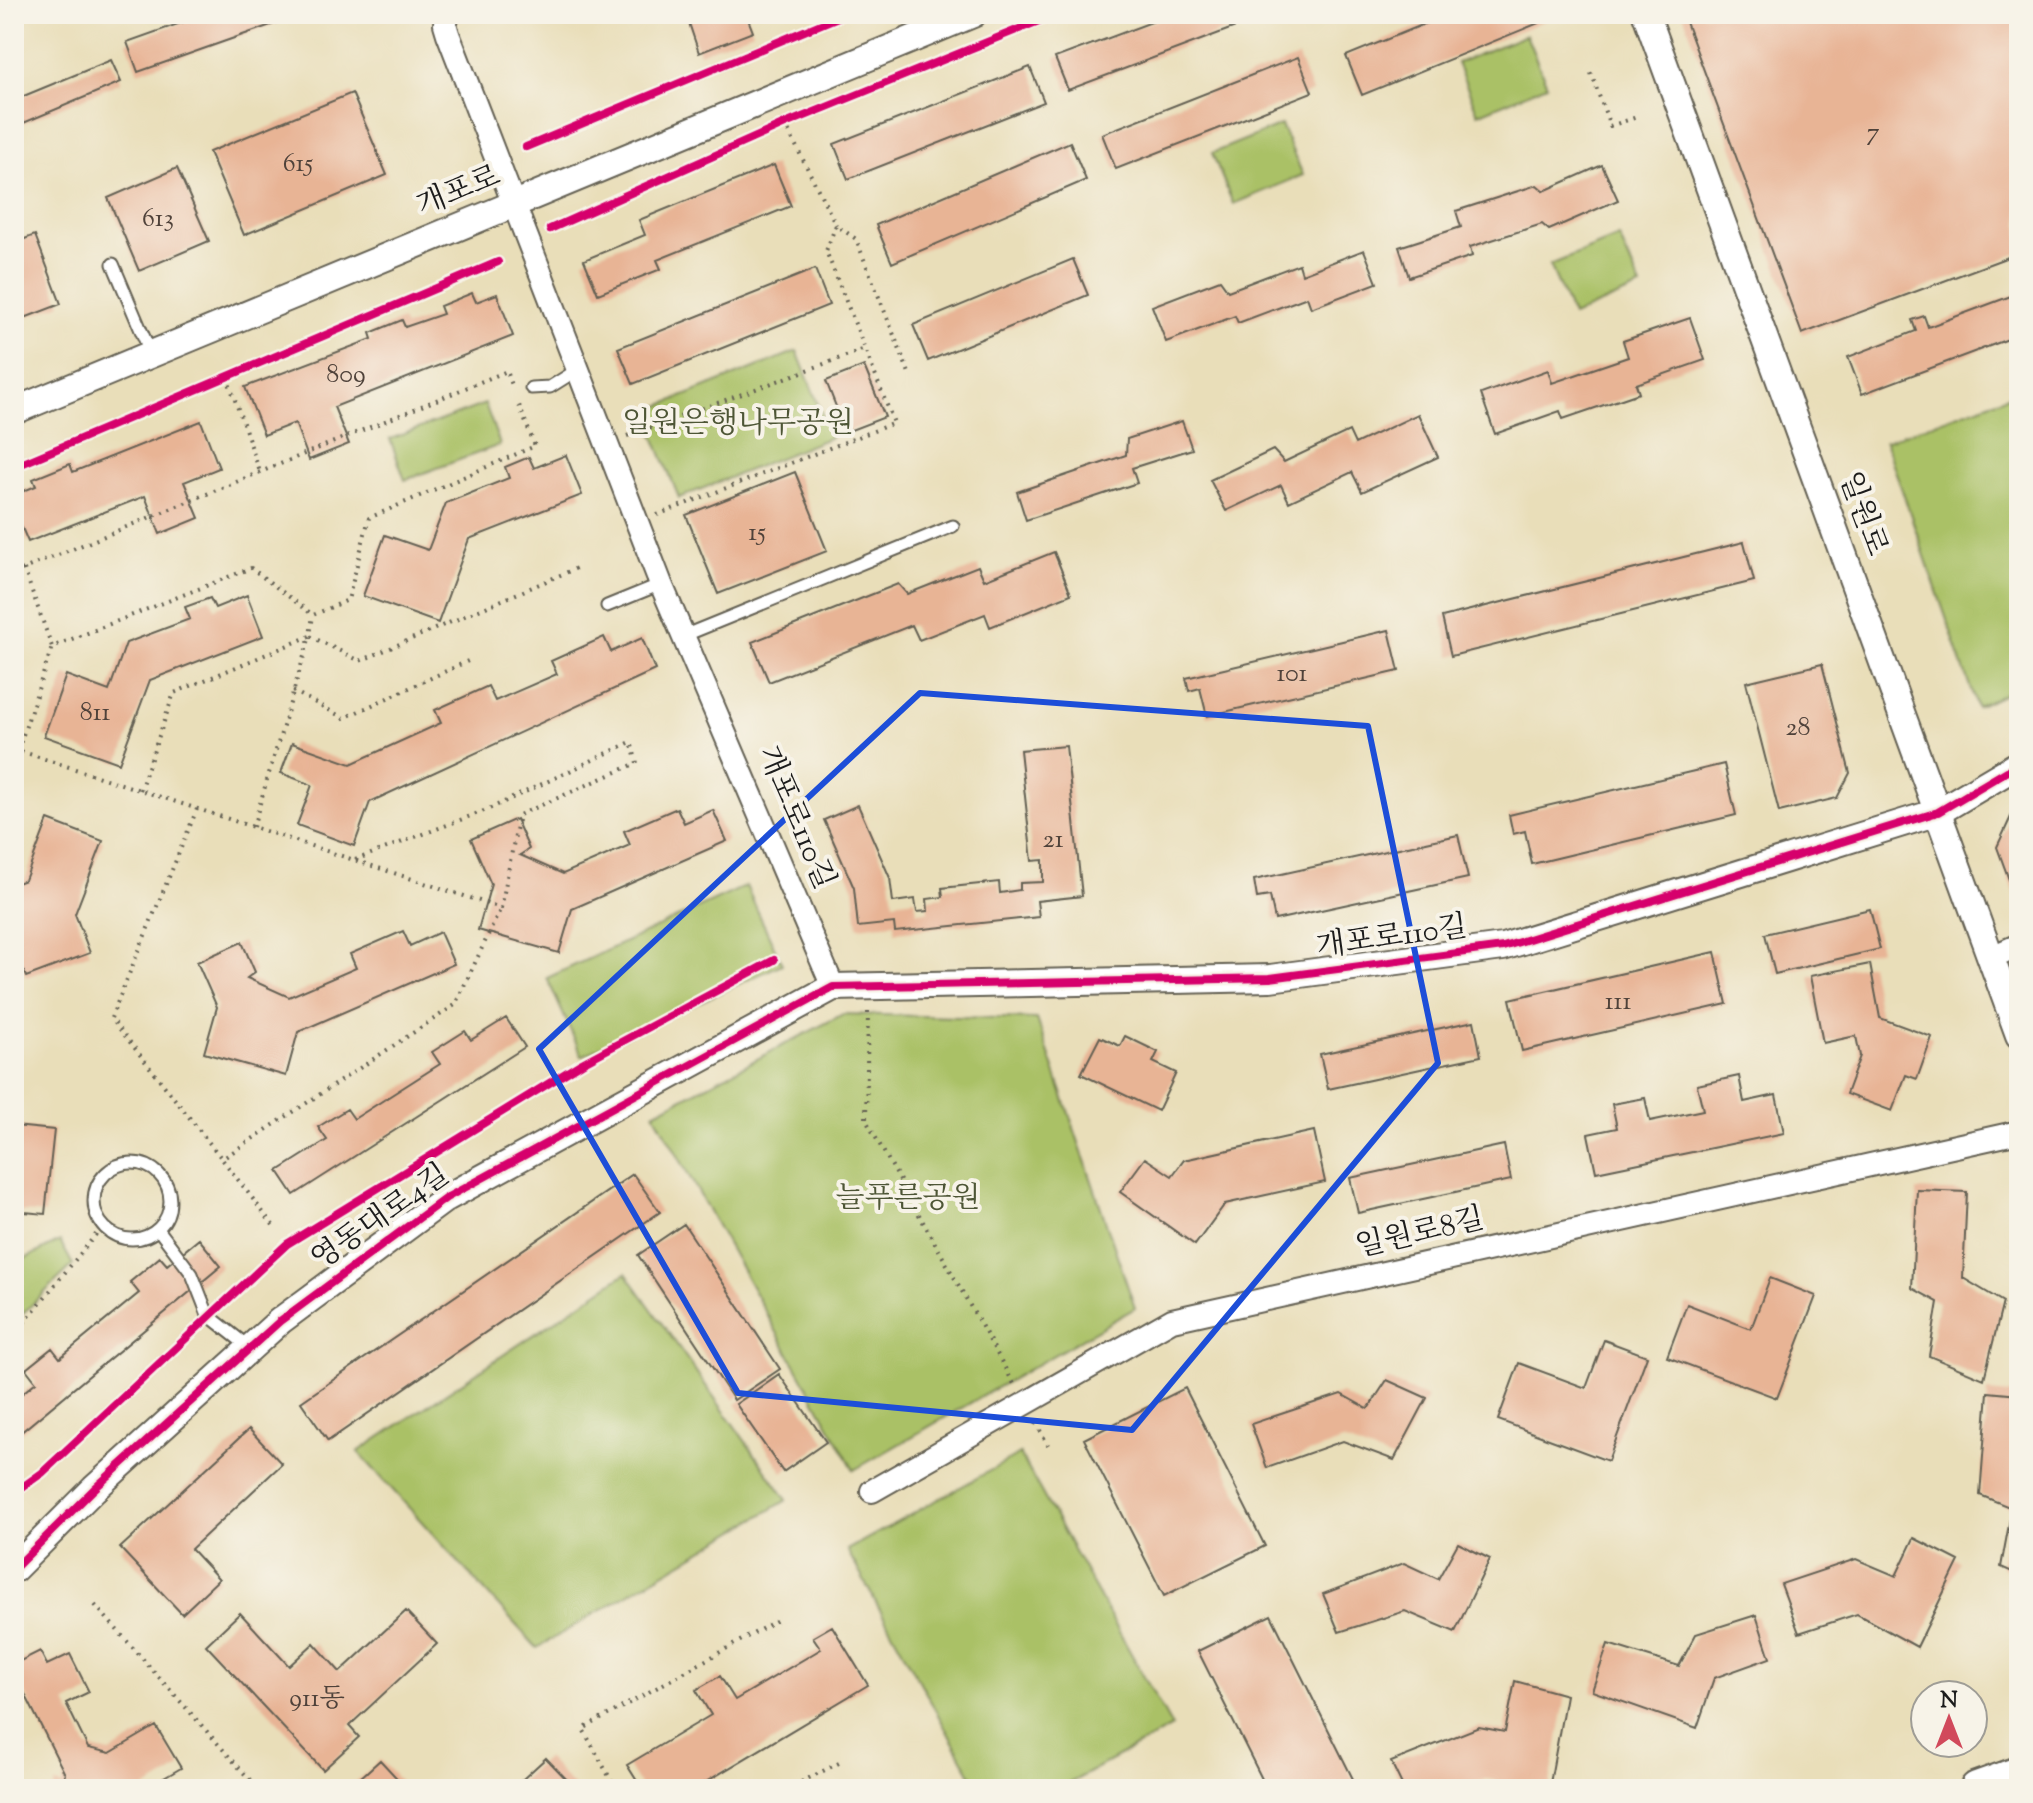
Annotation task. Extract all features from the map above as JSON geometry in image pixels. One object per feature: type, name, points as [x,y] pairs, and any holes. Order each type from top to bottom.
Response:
[{"type":"main road","points":[[1977,1789],[2019,1774]]},
{"type":"street","name":"개포로110길","points":[[449,14],[445,24],[448,34],[661,584],[833,987],[1270,978],[1491,949],[1938,812],[2019,764]]},
{"type":"street","name":"개포로","points":[[14,411],[973,14]]},
{"type":"street","name":"일원로","points":[[1646,14],[2019,1035]]},
{"type":"street","points":[[1992,957],[2019,945]]},
{"type":"street","name":"영동대로4길","points":[[14,1569],[94,1489],[280,1321],[446,1198],[833,987]]},
{"type":"street","name":"일원로8길","points":[[872,1491],[1172,1320],[2019,1132]]},
{"type":"lane","points":[[113,264],[151,354]]},
{"type":"lane","points":[[531,388],[550,387],[577,370]]},
{"type":"lane","points":[[683,636],[953,526]]},
{"type":"lane","points":[[607,606],[661,584]]},
{"type":"lane","points":[[133,1163],[157,1172],[170,1194],[166,1219],[158,1229],[136,1240],[112,1235],[102,1227],[93,1203],[94,1191],[109,1170],[133,1163]]},
{"type":"lane","points":[[158,1229],[192,1274],[208,1315],[250,1348]]},
{"type":"path","points":[[1591,73],[1610,126],[1640,116]]},
{"type":"path","points":[[771,131],[799,118]]},
{"type":"path","points":[[785,124],[836,225],[856,239],[909,373]]},
{"type":"path","points":[[656,515],[894,423],[826,251],[836,225]]},
{"type":"path","points":[[624,437],[865,349]]},
{"type":"path","points":[[213,383],[241,371]]},
{"type":"path","points":[[14,573],[507,371],[535,446],[369,518],[348,600],[313,615]]},
{"type":"path","points":[[227,377],[260,472]]},
{"type":"path","points":[[140,790],[174,693],[310,636],[360,661],[579,567]]},
{"type":"path","points":[[52,647],[251,568],[313,615]]},
{"type":"path","points":[[24,569],[52,647],[16,749],[501,908]]},
{"type":"path","points":[[253,827],[310,636],[313,615]]},
{"type":"path","points":[[293,691],[344,718],[468,661]]},
{"type":"path","points":[[222,1159],[455,1005],[501,908],[519,815],[637,763],[631,742],[489,809],[355,860]]},
{"type":"path","points":[[197,809],[111,1018],[273,1225]]},
{"type":"path","points":[[868,986],[866,1120],[1048,1445]]},
{"type":"path","points":[[14,1335],[102,1227]]},
{"type":"path","points":[[95,1605],[258,1789]]},
{"type":"path","points":[[616,1789],[583,1729],[781,1618]]},
{"type":"path","points":[[787,1789],[843,1761]]},
{"type":"highlighted area","points":[[920,693],[1368,726],[1438,1063],[1132,1430],[738,1393],[539,1049]]},
{"type":"green space","points":[[1526,35],[1547,85],[1478,114],[1457,63]]},
{"type":"green space","points":[[1281,125],[1303,175],[1233,204],[1212,153]]},
{"type":"green space","points":[[1619,237],[1641,287],[1572,316],[1550,265]]},
{"type":"green space","name":"일원은행나무공원","points":[[797,351],[831,437],[679,498],[644,412]]},
{"type":"green space","points":[[2019,392],[2019,687],[1977,707],[1885,441]]},
{"type":"green space","points":[[485,404],[500,445],[405,480],[390,439]]},
{"type":"green space","points":[[746,886],[782,964],[582,1056],[547,978]]},
{"type":"green space","name":"늘푸른공원","points":[[843,1014],[1037,1019],[1135,1308],[854,1470],[654,1113]]},
{"type":"green space","points":[[60,1241],[73,1265],[14,1322],[14,1264]]},
{"type":"green space","points":[[626,1273],[787,1500],[537,1648],[358,1452]]},
{"type":"green space","points":[[1020,1454],[1172,1727],[1059,1789],[979,1789],[847,1550]]},
{"type":"building","points":[[206,14],[302,14],[138,72],[127,42]]},
{"type":"building","points":[[686,14],[746,14],[753,32],[699,53]]},
{"type":"building","points":[[1173,14],[1270,14],[1068,90],[1055,58]]},
{"type":"building","points":[[1449,14],[1550,14],[1551,18],[1362,95],[1346,56]]},
{"type":"building","points":[[1683,14],[2019,14],[2019,253],[1802,334]]},
{"type":"building","points":[[1298,57],[1312,92],[1116,169],[1102,134]]},
{"type":"building","points":[[111,60],[121,82],[14,127],[14,100]]},
{"type":"building","points":[[1030,67],[1044,102],[848,179],[834,144]]},
{"type":"building","points":[[352,93],[387,175],[244,235],[209,152]]},
{"type":"building","points":[[1070,142],[1086,180],[892,263],[876,225]]},
{"type":"building","points":[[774,165],[791,206],[657,260],[661,269],[598,294],[584,260],[645,235],[639,220]]},
{"type":"building","points":[[1602,165],[1618,200],[1549,230],[1542,224],[1470,247],[1472,256],[1409,277],[1399,247],[1461,227],[1456,211],[1537,185],[1544,191]]},
{"type":"building","points":[[177,168],[209,241],[139,271],[108,198]]},
{"type":"building","points":[[35,235],[61,304],[14,322],[14,243]]},
{"type":"building","points":[[1364,250],[1377,283],[1311,308],[1307,297],[1238,323],[1235,316],[1166,342],[1152,306],[1220,280],[1228,291],[1299,264],[1302,274]]},
{"type":"building","points":[[1073,259],[1088,295],[928,361],[913,325]]},
{"type":"building","points":[[815,269],[829,305],[633,384],[618,348]]},
{"type":"building","points":[[472,293],[476,302],[497,294],[513,336],[334,407],[349,444],[309,460],[295,423],[264,435],[245,387],[372,339],[370,333],[402,320],[405,327],[443,314],[440,306]]},
{"type":"building","points":[[2019,293],[2019,335],[1862,394],[1848,357],[1916,331],[1912,320],[1924,316],[1928,327]]},
{"type":"building","points":[[1690,318],[1705,360],[1636,384],[1639,393],[1563,419],[1560,411],[1495,434],[1481,394],[1548,370],[1552,383],[1628,357],[1623,341]]},
{"type":"building","points":[[864,366],[885,417],[846,432],[826,381]]},
{"type":"building","points":[[1418,414],[1438,457],[1362,492],[1352,472],[1289,502],[1281,485],[1226,511],[1210,480],[1273,450],[1284,462],[1349,431],[1355,444]]},
{"type":"building","points":[[201,421],[219,468],[184,482],[199,518],[160,534],[145,496],[28,542],[14,509],[14,495],[36,486],[33,479],[70,464],[73,472]]},
{"type":"building","points":[[1182,421],[1192,449],[1132,468],[1137,483],[1026,520],[1017,492],[1126,455],[1127,439]]},
{"type":"building","points":[[566,455],[582,495],[469,539],[438,623],[363,596],[385,535],[428,550],[446,503],[509,478],[505,467],[529,457],[534,468]]},
{"type":"building","points":[[795,472],[827,551],[718,594],[686,515]]},
{"type":"building","points":[[1744,542],[1754,581],[1451,656],[1442,617]]},
{"type":"building","points":[[1054,552],[1071,594],[990,627],[985,614],[919,640],[912,625],[769,682],[752,642],[898,584],[907,594],[978,566],[984,580]]},
{"type":"building","points":[[247,595],[263,636],[150,680],[119,763],[44,736],[66,675],[109,691],[126,643],[190,619],[185,607],[210,598],[215,608]]},
{"type":"building","points":[[1389,630],[1399,671],[1207,716],[1200,688],[1189,691],[1186,678]]},
{"type":"building","points":[[604,637],[611,652],[642,638],[655,670],[370,802],[354,846],[297,825],[312,785],[281,773],[292,743],[351,764],[441,723],[435,710],[488,686],[495,701],[557,674],[551,661]]},
{"type":"building","points":[[1822,664],[1850,773],[1837,798],[1779,812],[1746,682]]},
{"type":"building","points":[[1066,746],[1082,896],[1037,901],[1039,917],[895,932],[894,923],[858,927],[854,888],[824,820],[858,805],[890,878],[893,902],[915,899],[917,912],[928,911],[927,899],[943,897],[942,888],[999,882],[1000,893],[1020,890],[1020,883],[1043,882],[1043,860],[1032,861],[1020,750]]},
{"type":"building","points":[[1724,764],[1736,815],[1532,864],[1525,831],[1513,834],[1509,815]]},
{"type":"building","points":[[2019,806],[2019,907],[1997,847],[2015,808]]},
{"type":"building","points":[[677,808],[684,823],[713,810],[727,841],[572,909],[559,953],[478,930],[491,884],[471,839],[516,819],[529,849],[520,855],[563,874],[630,845],[624,831]]},
{"type":"building","points":[[48,820],[103,841],[75,914],[90,953],[26,977],[14,946],[14,884],[25,880]]},
{"type":"building","points":[[1458,835],[1468,878],[1275,920],[1270,896],[1257,898],[1254,880]]},
{"type":"building","points":[[1870,909],[1880,949],[1775,974],[1765,934]]},
{"type":"building","points":[[403,931],[410,946],[440,932],[454,964],[298,1032],[286,1076],[204,1053],[217,1007],[197,962],[242,942],[255,972],[247,978],[289,997],[356,968],[350,954]]},
{"type":"building","points":[[1715,952],[1727,1004],[1522,1051],[1510,999]]},
{"type":"building","points":[[1870,964],[1880,1018],[1932,1037],[1917,1079],[1906,1075],[1892,1111],[1846,1094],[1860,1056],[1856,1036],[1823,1043],[1810,976]]},
{"type":"building","points":[[506,1018],[525,1047],[294,1195],[278,1171],[327,1140],[318,1127],[347,1109],[354,1119],[440,1064],[432,1052],[465,1031],[471,1040]]},
{"type":"building","points":[[1474,1021],[1481,1056],[1328,1089],[1320,1054]]},
{"type":"building","points":[[1125,1036],[1158,1052],[1153,1062],[1176,1073],[1158,1111],[1081,1074],[1100,1037],[1120,1046]]},
{"type":"building","points":[[1739,1076],[1744,1102],[1776,1095],[1784,1133],[1596,1172],[1588,1134],[1617,1128],[1612,1104],[1645,1098],[1650,1121],[1703,1110],[1697,1085]]},
{"type":"building","points":[[14,1126],[54,1130],[45,1214],[14,1211]]},
{"type":"building","points":[[1314,1131],[1325,1182],[1225,1204],[1195,1245],[1120,1192],[1145,1158],[1172,1176],[1184,1160]]},
{"type":"building","points":[[1504,1145],[1511,1180],[1358,1213],[1350,1178]]},
{"type":"building","points":[[633,1174],[660,1212],[328,1441],[301,1402]]},
{"type":"building","points":[[1917,1190],[1967,1192],[1963,1278],[2003,1302],[1984,1379],[1929,1356],[1938,1302],[1912,1288]]},
{"type":"building","points":[[684,1224],[780,1369],[734,1400],[638,1255]]},
{"type":"building","points":[[199,1239],[221,1266],[14,1438],[14,1400],[36,1382],[26,1369],[52,1348],[60,1358],[139,1293],[130,1282],[160,1257],[167,1265]]},
{"type":"building","points":[[1770,1278],[1816,1296],[1777,1398],[1667,1357],[1687,1304],[1751,1329]]},
{"type":"building","points":[[1604,1340],[1647,1356],[1608,1461],[1498,1420],[1519,1363],[1586,1388]]},
{"type":"building","points":[[779,1374],[826,1442],[783,1472],[736,1404]]},
{"type":"building","points":[[1387,1380],[1427,1398],[1394,1460],[1343,1441],[1267,1468],[1251,1424],[1341,1394],[1368,1409]]},
{"type":"building","points":[[1185,1388],[1265,1546],[1164,1596],[1084,1439]]},
{"type":"building","points":[[1988,1392],[2019,1395],[2019,1575],[2001,1567],[2012,1508],[1980,1495]]},
{"type":"building","points":[[249,1429],[282,1464],[191,1549],[219,1579],[182,1614],[120,1548]]},
{"type":"building","points":[[1914,1538],[1959,1561],[1917,1647],[1857,1614],[1799,1633],[1781,1584],[1856,1559],[1896,1576]]},
{"type":"building","points":[[1458,1543],[1490,1559],[1455,1632],[1405,1611],[1339,1632],[1323,1594],[1404,1563],[1438,1579]]},
{"type":"building","points":[[406,1611],[437,1644],[349,1726],[359,1737],[323,1770],[206,1645],[240,1613],[289,1666],[314,1643],[340,1672]]},
{"type":"building","points":[[1271,1615],[1358,1789],[1267,1789],[1198,1651]]},
{"type":"building","points":[[1756,1615],[1770,1658],[1714,1678],[1697,1728],[1592,1691],[1608,1644],[1679,1666],[1696,1634]]},
{"type":"building","points":[[832,1626],[868,1685],[694,1789],[642,1789],[627,1765],[711,1715],[696,1690],[720,1676],[735,1700],[821,1649],[813,1637]]},
{"type":"building","points":[[40,1651],[47,1665],[70,1654],[89,1692],[66,1703],[88,1748],[110,1753],[156,1726],[181,1768],[145,1789],[54,1789],[55,1784],[62,1786],[65,1774],[14,1672],[14,1664]]},
{"type":"building","points":[[1515,1681],[1566,1695],[1549,1789],[1486,1779],[1460,1789],[1404,1789],[1391,1762],[1479,1727],[1505,1732]]},
{"type":"building","points":[[546,1758],[576,1789],[512,1789]]},
{"type":"building","points":[[380,1760],[407,1789],[348,1789]]},
{"type":"cycle path","points":[[526,147],[845,14]]},
{"type":"cycle path","points":[[550,229],[785,124],[1056,14]]},
{"type":"cycle path","points":[[14,467],[498,262]]},
{"type":"cycle path","points":[[14,1569],[94,1489],[280,1321],[446,1198],[833,987],[1270,978],[1503,947],[1938,812],[2019,764]]},
{"type":"cycle path","points":[[14,1493],[42,1473],[287,1244],[582,1063],[774,960]]}]
